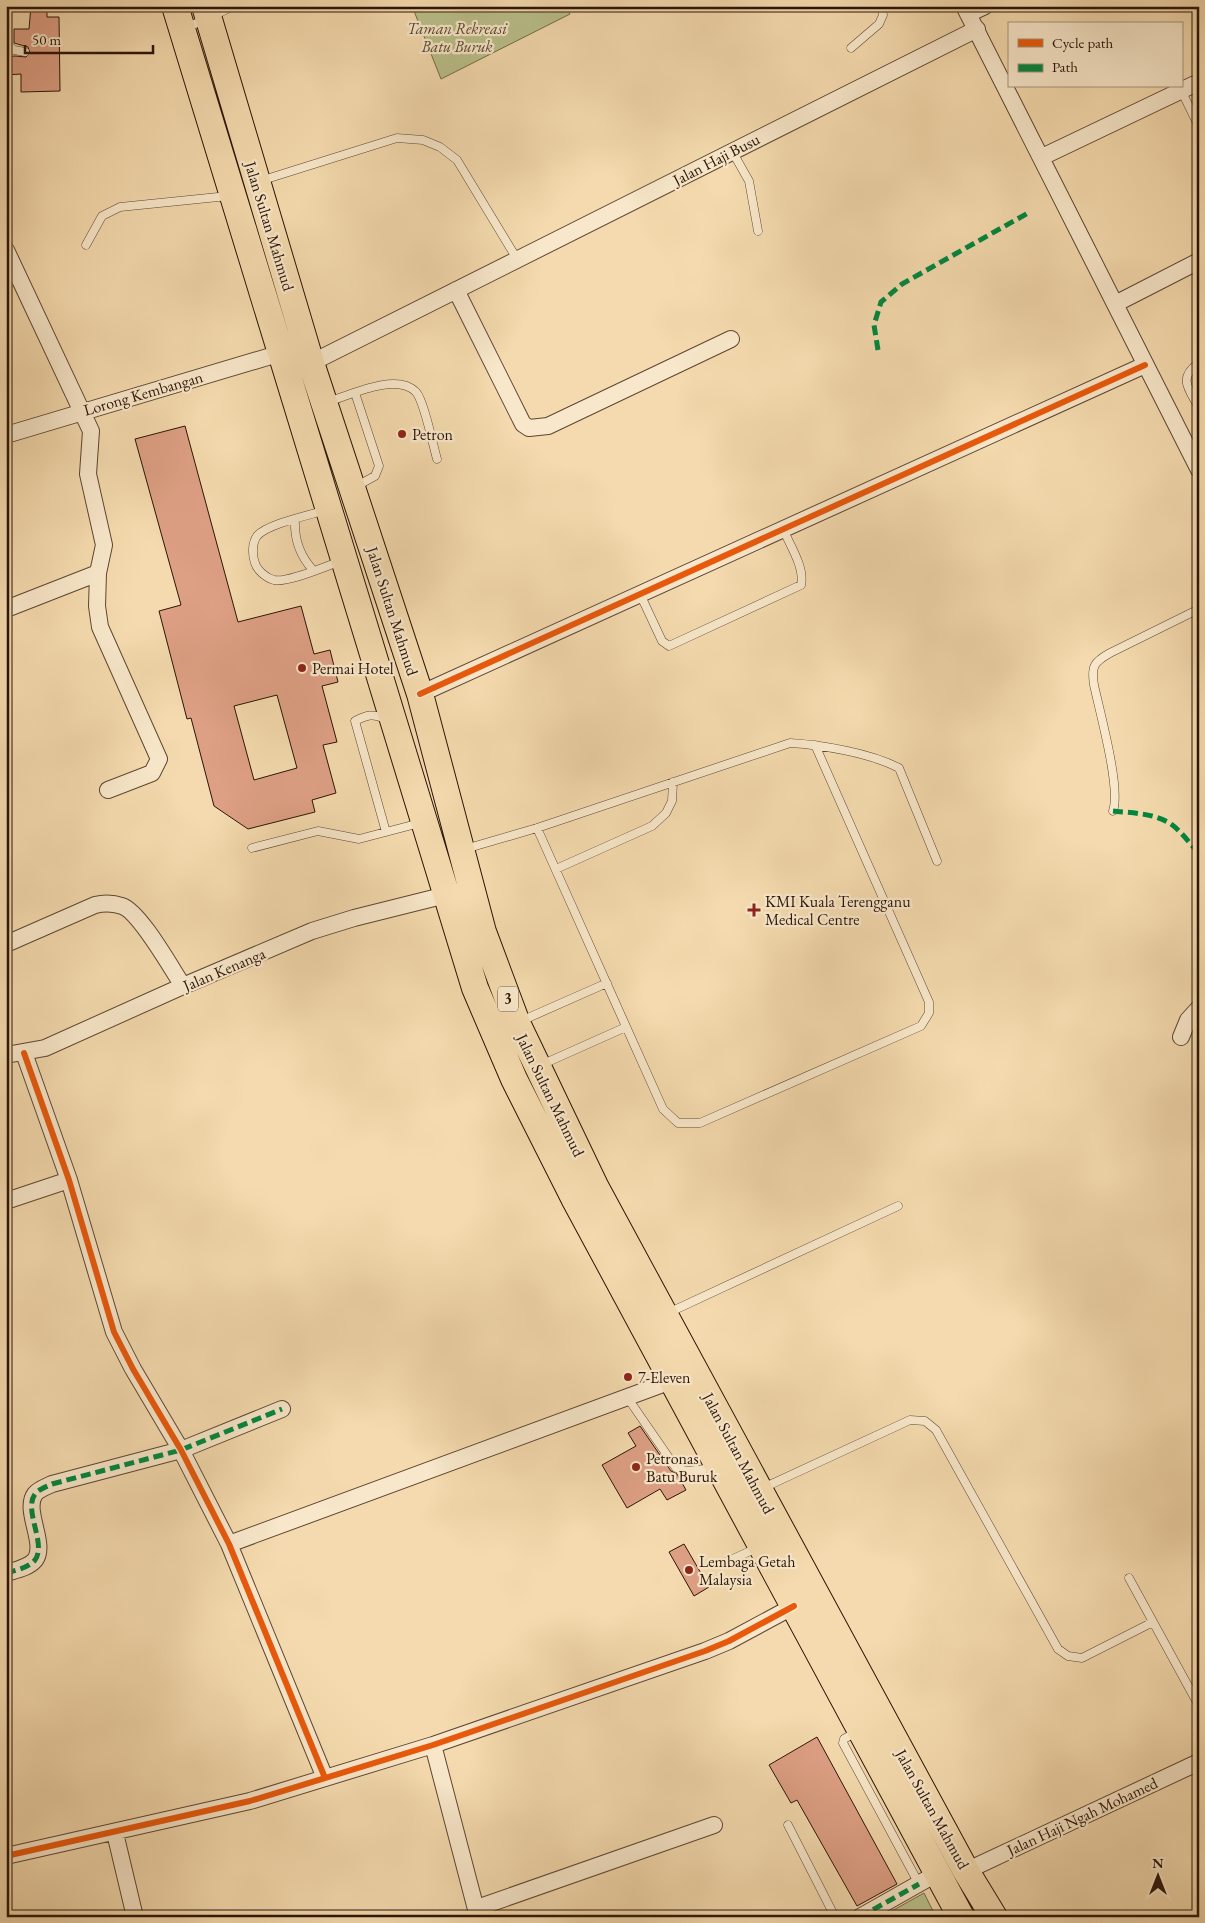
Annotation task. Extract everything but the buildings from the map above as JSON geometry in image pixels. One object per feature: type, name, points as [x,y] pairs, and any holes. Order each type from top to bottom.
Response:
[{"type":"highway","name":"Jalan Sultan Mahmud","points":[[207,12],[311,363],[420,694],[482,932],[517,1023],[596,1188],[966,1871],[994,1917]]},
{"type":"highway","name":"Jalan Sultan Mahmud","points":[[178,18],[475,988],[514,1078],[574,1198],[860,1729],[871,1771],[928,1879],[961,1917]]},
{"type":"street","points":[[985,6],[966,10],[1197,464]]},
{"type":"street","name":"Jalan Haji Busu","points":[[311,363],[976,29]]},
{"type":"street","points":[[1042,157],[1199,82]]},
{"type":"street","points":[[6,250],[91,431],[88,474],[104,545],[98,573],[97,606],[100,627],[160,759],[152,773],[108,790]]},
{"type":"street","points":[[1115,304],[1199,261]]},
{"type":"street","points":[[456,290],[523,424],[529,428],[548,426],[731,338]]},
{"type":"street","name":"Lorong Kembangan","points":[[6,435],[281,353]]},
{"type":"street","points":[[420,694],[1145,365]]},
{"type":"street","points":[[6,608],[98,573]]},
{"type":"street","name":"Jalan Kenanga","points":[[6,1055],[46,1048],[183,986],[312,931],[354,918],[446,895]]},
{"type":"street","points":[[6,944],[95,905],[105,903],[123,906],[138,917],[183,986]]},
{"type":"street","points":[[1181,1037],[1188,1020],[1199,1008]]},
{"type":"street","points":[[24,1053],[69,1180],[114,1332],[133,1369],[181,1450],[229,1544],[325,1778]]},
{"type":"street","points":[[6,1201],[69,1180]]},
{"type":"street","points":[[229,1544],[671,1381]]},
{"type":"street","points":[[6,1572],[28,1566],[35,1559],[38,1551],[32,1504],[34,1495],[40,1490],[52,1484],[181,1450],[282,1409]]},
{"type":"street","points":[[6,1856],[115,1833],[250,1801],[433,1745],[705,1651],[729,1641],[794,1606]]},
{"type":"street","points":[[433,1745],[478,1912],[714,1825]]},
{"type":"street","name":"Jalan Haji Ngah Mohamed","points":[[966,1871],[1199,1762]]},
{"type":"street","points":[[115,1833],[135,1917]]},
{"type":"street","points":[[860,1917],[928,1879]]},
{"type":"lane","points":[[178,18],[234,6]]},
{"type":"lane","points":[[851,48],[880,24],[883,15],[881,6]]},
{"type":"lane","points":[[6,44],[14,50],[25,52]]},
{"type":"lane","points":[[1181,90],[1199,127]]},
{"type":"lane","points":[[257,182],[397,138],[423,140],[440,146],[457,160],[517,259]]},
{"type":"lane","points":[[732,151],[749,181],[758,231]]},
{"type":"lane","points":[[86,245],[102,216],[120,207],[233,195]]},
{"type":"lane","points":[[1199,362],[1190,368],[1186,378],[1186,385],[1199,408]]},
{"type":"lane","points":[[324,403],[391,383],[407,387],[416,393],[421,402],[437,459]]},
{"type":"lane","points":[[352,488],[375,476],[379,466],[355,393]]},
{"type":"lane","points":[[328,509],[295,519],[263,532],[256,537],[253,546],[256,566],[261,573],[274,580],[287,580],[343,560]]},
{"type":"lane","points":[[295,519],[295,534],[298,548],[302,558],[313,570]]},
{"type":"lane","points":[[640,594],[662,641],[669,646],[678,642],[801,585],[803,578],[783,529]]},
{"type":"lane","points":[[1112,811],[1116,802],[1114,783],[1094,685],[1092,672],[1094,665],[1110,653],[1199,609]]},
{"type":"lane","points":[[386,832],[355,721],[369,714],[377,715],[394,723]]},
{"type":"lane","points":[[460,850],[537,828],[790,743],[815,745],[885,761],[899,768],[937,861]]},
{"type":"lane","points":[[537,828],[663,1109],[678,1123],[700,1123],[921,1026],[929,1013],[929,1002],[815,745]]},
{"type":"lane","points":[[556,869],[652,826],[666,812],[672,801],[673,782]]},
{"type":"lane","points":[[252,848],[318,831],[359,839],[424,822]]},
{"type":"lane","points":[[517,1023],[607,982]]},
{"type":"lane","points":[[537,1067],[626,1027]]},
{"type":"lane","points":[[664,1315],[898,1206]]},
{"type":"lane","points":[[627,1398],[676,1468],[687,1472],[718,1468]]},
{"type":"lane","points":[[759,1490],[910,1420],[926,1421],[936,1430],[1058,1649],[1068,1656],[1082,1658],[1154,1622]]},
{"type":"lane","points":[[724,1563],[761,1546]]},
{"type":"lane","points":[[1130,1578],[1199,1706]]},
{"type":"lane","points":[[788,1825],[835,1917]]},
{"type":"green space","name":"Taman Rekreasi Batu Buruk","points":[[412,6],[566,6],[570,14],[441,79]]},
{"type":"green space","points":[[924,1893],[936,1917],[881,1917]]},
{"type":"marked path","points":[[878,350],[874,325],[881,302],[902,284],[1028,213]]},
{"type":"marked path","points":[[1113,811],[1143,814],[1164,820],[1178,830],[1199,853]]},
{"type":"marked path","points":[[6,1573],[29,1565],[35,1560],[38,1553],[32,1501],[35,1494],[41,1489],[52,1484],[181,1450],[282,1409]]},
{"type":"marked path","points":[[860,1917],[919,1884]]},
{"type":"cycle path","points":[[420,694],[1145,365]]},
{"type":"cycle path","points":[[24,1053],[69,1180],[114,1332],[133,1369],[181,1450],[229,1544],[325,1778]]},
{"type":"cycle path","points":[[6,1856],[250,1801],[433,1745],[705,1651],[729,1641],[794,1606]]},
{"type":"place","name":"Petron","points":[[402,434]]},
{"type":"place","name":"Permai Hotel","points":[[302,668]]},
{"type":"place","name":"KMI Kuala Terengganu Medical Centre","points":[[754,910]]},
{"type":"place","name":"7-Eleven","points":[[628,1377]]},
{"type":"place","name":"Petronas Batu Buruk","points":[[636,1467]]},
{"type":"place","name":"Lembaga Getah Malaysia","points":[[689,1570]]}]
